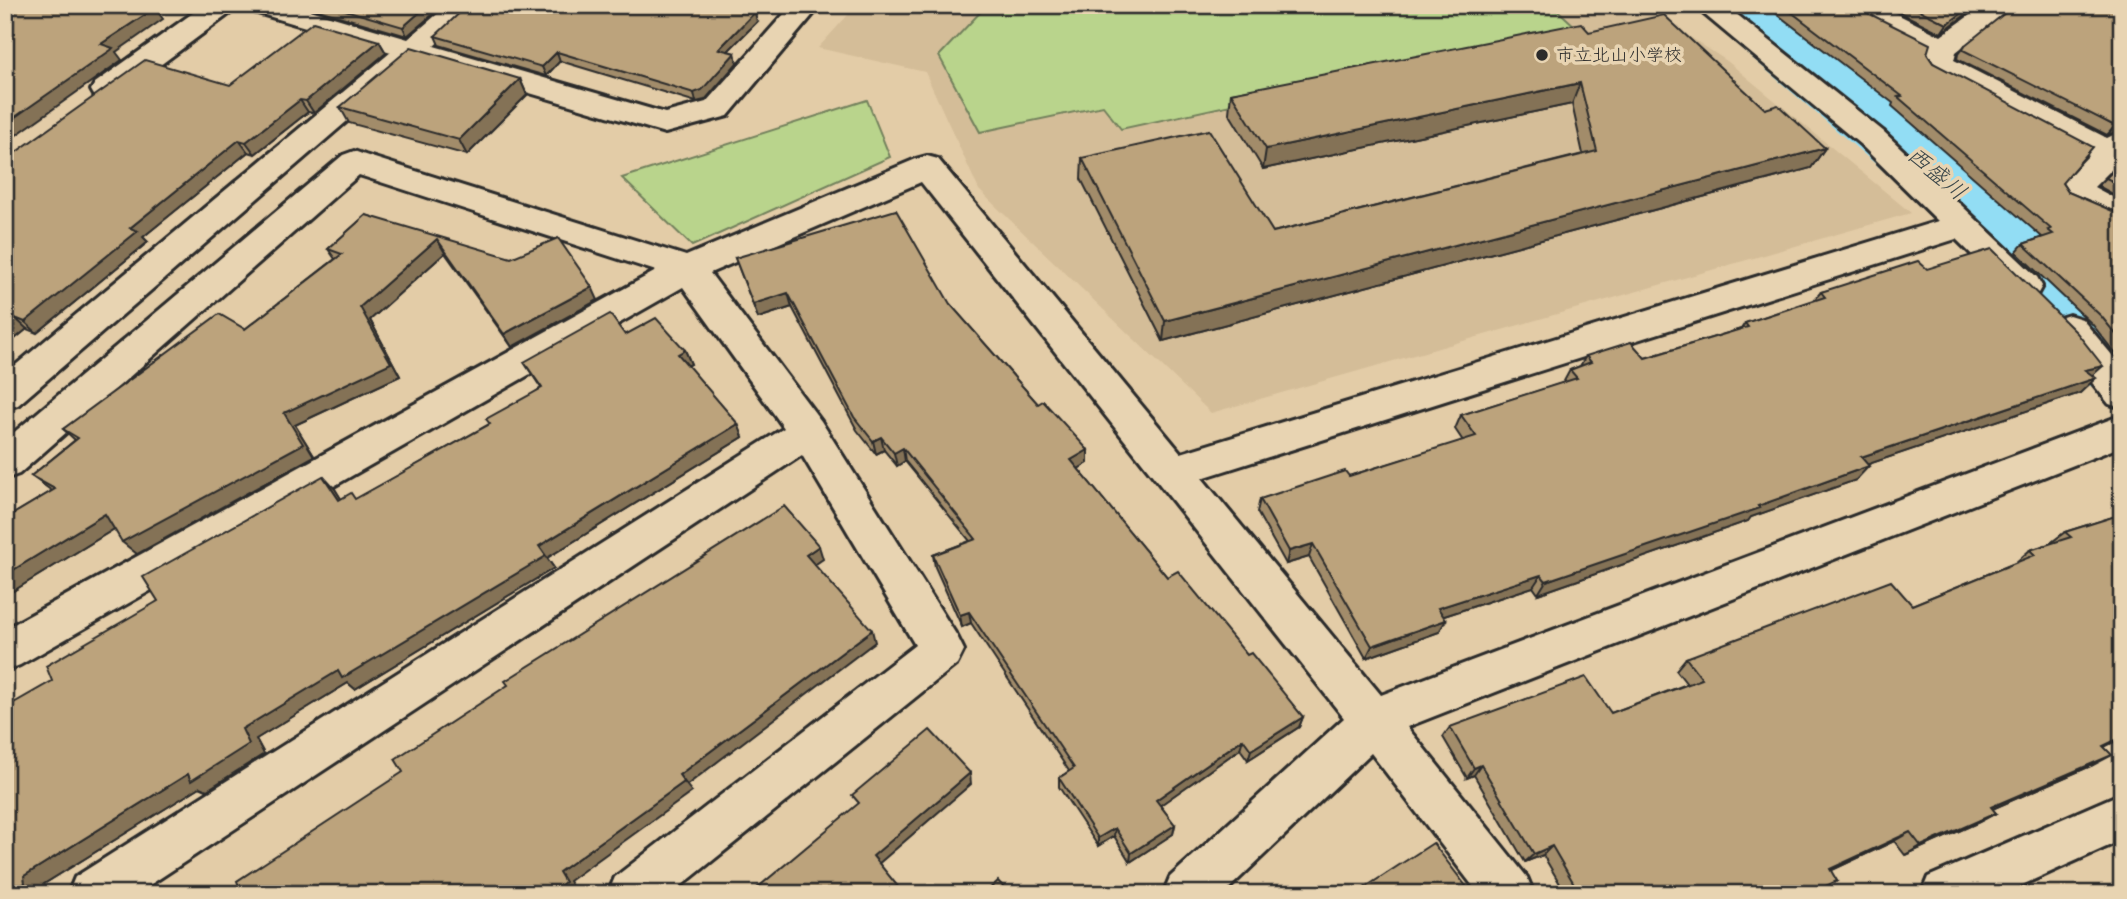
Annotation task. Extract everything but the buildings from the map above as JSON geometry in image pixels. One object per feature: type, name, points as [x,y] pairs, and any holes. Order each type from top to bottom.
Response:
[{"type":"street","points":[[82,107],[223,5]]},
{"type":"street","points":[[261,5],[665,123],[717,109],[807,5]]},
{"type":"street","points":[[5,395],[465,5]]},
{"type":"street","points":[[1707,5],[1872,138],[2077,335],[2122,394]]},
{"type":"street","points":[[1856,5],[1943,48]]},
{"type":"street","points":[[2002,5],[1943,48],[1938,64],[2115,146],[2072,190],[2122,216]]},
{"type":"street","points":[[5,463],[354,162],[688,269],[808,432],[942,650],[632,894]]},
{"type":"street","points":[[5,651],[688,269],[927,167],[1171,472],[1375,719],[1510,894]]},
{"type":"street","points":[[1171,472],[1961,226]]},
{"type":"street","points":[[1187,894],[1375,719],[2122,430]]},
{"type":"street","points":[[92,894],[808,432]]},
{"type":"street","points":[[1945,894],[2122,816]]},
{"type":"shaded area","points":[[857,5],[1641,5],[1727,61],[1911,213],[1211,413],[979,190],[925,72],[818,48]]},
{"type":"green space","points":[[987,5],[1552,5],[1578,29],[1121,129],[1103,106],[980,132],[939,56]]},
{"type":"green space","points":[[867,100],[890,157],[692,246],[622,178]]},
{"type":"waterway","name":"西盛川","points":[[1733,5],[1994,221],[2122,361]]},
{"type":"place","name":"市立北山小学校","points":[[1542,55]]}]
